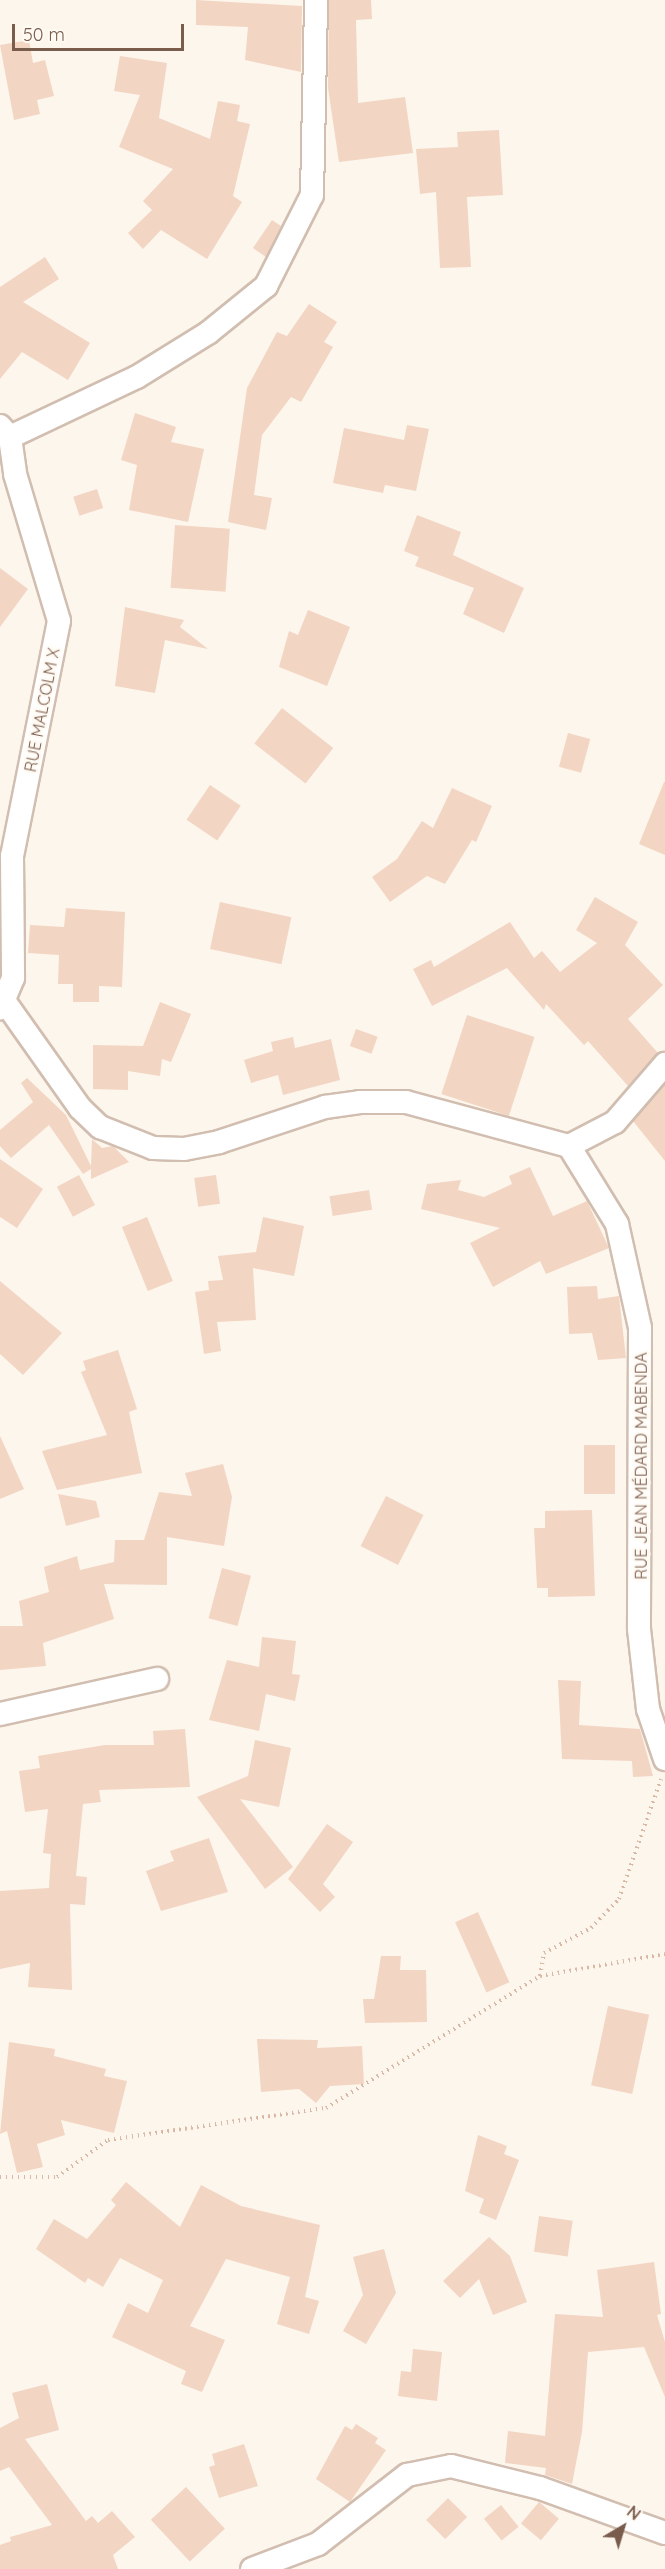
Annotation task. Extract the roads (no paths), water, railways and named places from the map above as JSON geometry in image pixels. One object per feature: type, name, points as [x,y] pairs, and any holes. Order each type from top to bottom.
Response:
[{"type":"street","points":[[5,431],[137,377],[208,333],[266,286],[312,195],[316,0]]},
{"type":"street","name":"RUE MALCOLM X","points":[[3,1005],[13,978],[12,856],[59,621],[15,474],[5,431]]},
{"type":"street","points":[[3,1005],[80,1108],[100,1127],[153,1148],[184,1149],[219,1142],[325,1107],[360,1102],[406,1102],[569,1146],[615,1122],[665,1064]]},
{"type":"street","name":"RUE JEAN MÉDARD MABENDA","points":[[569,1146],[617,1224],[640,1328],[639,1629],[648,1709],[663,1767]]},
{"type":"street","points":[[0,1714],[157,1679]]},
{"type":"street","points":[[252,2569],[318,2544],[407,2475],[451,2466],[540,2488],[665,2533]]}]
